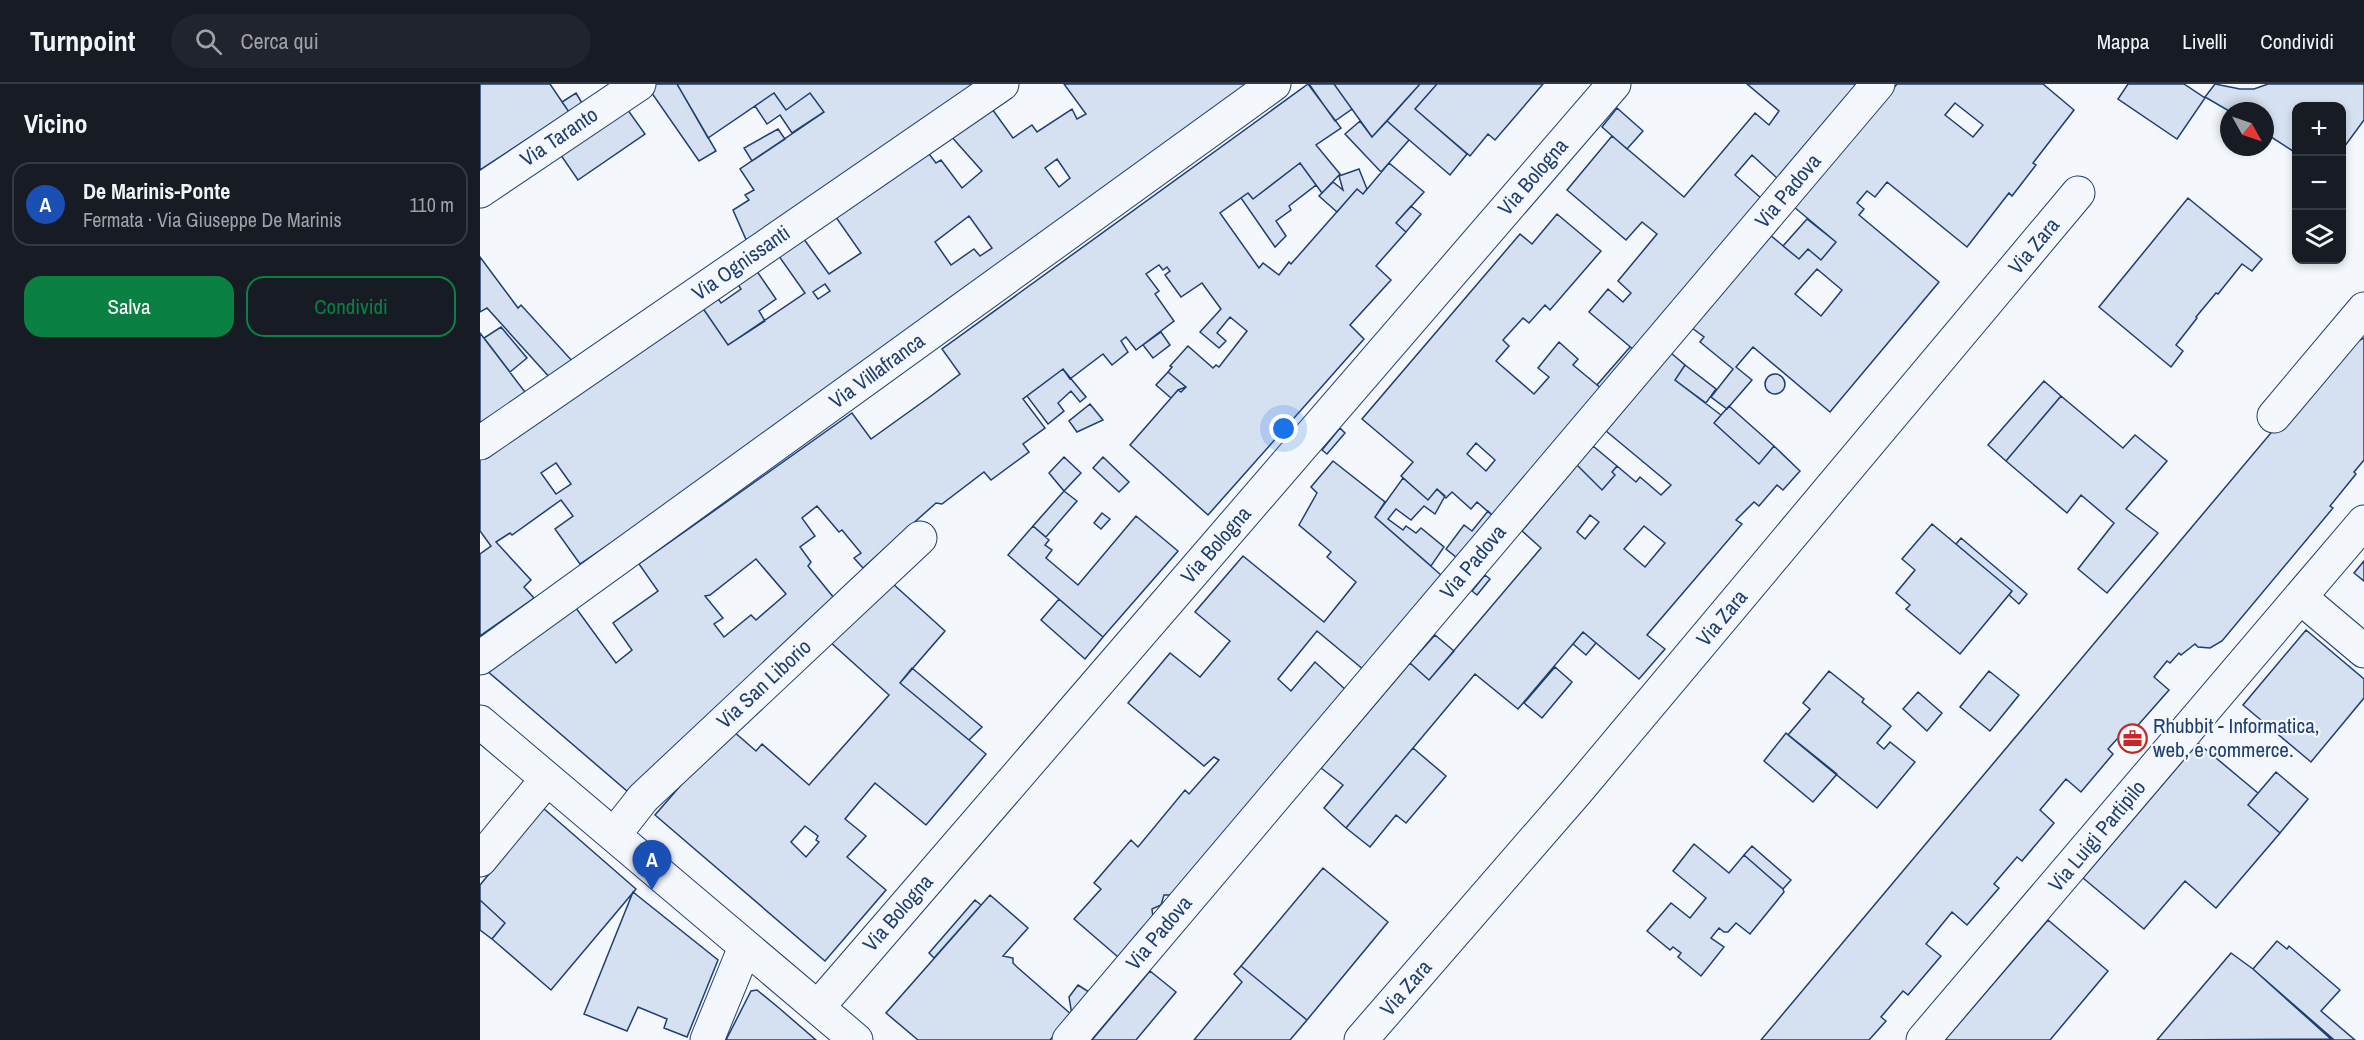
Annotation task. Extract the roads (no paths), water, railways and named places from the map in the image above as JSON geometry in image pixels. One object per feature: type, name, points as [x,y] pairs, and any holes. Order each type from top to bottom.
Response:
[{"type":"street","name":"Via Taranto","points":[[480,190],[639,84]]},
{"type":"street","name":"Via Ognissanti","points":[[480,443],[1002,84]]},
{"type":"street","name":"Via Villafranca","points":[[480,658],[1274,84]]},
{"type":"street","name":"Via Bologna","points":[[818,1007],[1614,84]]},
{"type":"street","name":"Via Padova","points":[[1069,1040],[1878,84]]},
{"type":"street","name":"Via Zara","points":[[1361,1040],[1592,773],[2078,193]]},
{"type":"street","points":[[2274,416],[2364,309]]},
{"type":"street","name":"Via Luigi Partipilo","points":[[1923,1040],[2364,522]]},
{"type":"street","name":"Via San Liborio","points":[[614,835],[643,798],[920,538]]},
{"type":"street","points":[[2300,597],[2364,651]]},
{"type":"street","points":[[480,722],[856,1040]]},
{"type":"street","points":[[480,860],[547,779]]},
{"type":"street","points":[[707,1040],[745,947]]},
{"type":"place","name":"Rhubbit - Informatica, web, e commerce.","points":[[2132,738]]},
{"type":"place","name":"De Marinis-Ponte","points":[[652,890]]}]
